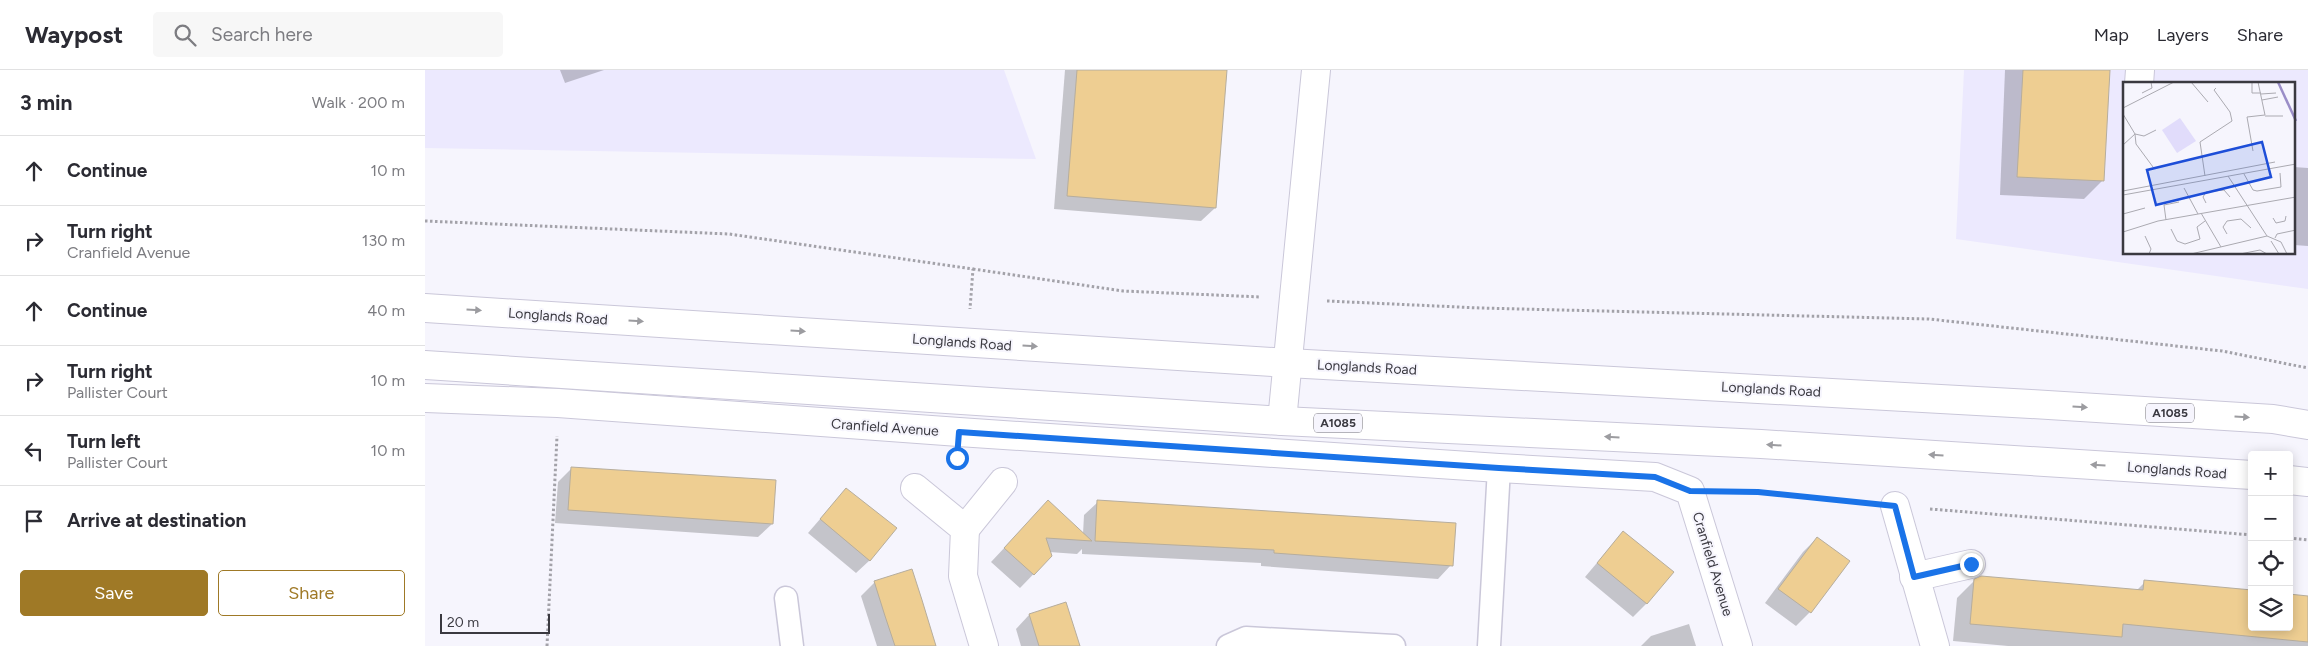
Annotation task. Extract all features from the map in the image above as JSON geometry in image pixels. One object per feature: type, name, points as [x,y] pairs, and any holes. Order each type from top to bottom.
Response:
[{"type":"main road","points":[[1282,421],[1317,70]]},
{"type":"main road","name":"Longlands Road","points":[[425,308],[1288,363],[2021,403],[2273,419],[2308,424]]},
{"type":"main road","name":"Longlands Road","points":[[425,365],[1282,421],[1761,444],[2248,475]]},
{"type":"main road","name":"Cranfield Avenue","points":[[425,398],[559,402],[959,432],[1655,477],[1690,491],[1738,646]]},
{"type":"main road","points":[[2293,480],[2308,482]]},
{"type":"main road","points":[[984,646],[963,576],[965,529],[1003,482]]},
{"type":"main road","points":[[915,488],[965,529]]},
{"type":"main road","points":[[1895,506],[1935,646]]},
{"type":"main road","points":[[1914,577],[1971,564]]},
{"type":"lane","points":[[1489,646],[1499,468]]},
{"type":"lane","points":[[786,598],[792,646]]},
{"type":"lane","points":[[1228,646],[1246,638],[1394,646]]},
{"type":"path","points":[[425,221],[729,234],[1123,291],[1479,308],[1929,319],[2222,351],[2308,368]]},
{"type":"path","points":[[967,342],[973,269]]},
{"type":"path","points":[[547,646],[559,402]]},
{"type":"path","points":[[1690,491],[1758,492],[1895,506],[2248,535]]},
{"type":"path","points":[[2293,538],[2308,540]]},
{"type":"shaded area","points":[[425,70],[1004,70],[1036,159],[425,148]]},
{"type":"shaded area","points":[[1964,70],[2308,70],[2308,289],[1956,239]]},
{"type":"building","points":[[1077,70],[1227,70],[1216,208],[1067,196]]},
{"type":"building","points":[[2023,70],[2110,70],[2104,181],[2017,177]]},
{"type":"building","points":[[571,467],[776,480],[773,524],[568,510]]},
{"type":"building","points":[[846,488],[897,528],[870,561],[820,519]]},
{"type":"building","points":[[1048,500],[1092,541],[1046,538],[1052,556],[1034,575],[1004,548]]},
{"type":"building","points":[[1097,500],[1456,523],[1453,566],[1274,553],[1274,550],[1095,541]]},
{"type":"building","points":[[1623,531],[1674,572],[1647,604],[1597,563]]},
{"type":"building","points":[[1817,537],[1850,561],[1811,613],[1778,589]]},
{"type":"building","points":[[912,569],[936,646],[895,646],[874,581]]},
{"type":"building","points":[[1981,576],[2143,590],[2144,580],[2248,590],[2248,631],[2293,631],[2293,594],[2308,596],[2308,642],[2123,624],[2122,637],[1970,624],[1974,579]]},
{"type":"building","points":[[1066,602],[1080,646],[1039,646],[1029,614]]},
{"type":"route","points":[[957,458],[959,432],[1655,477],[1690,491],[1758,492],[1895,506],[1914,577],[1971,564]]}]
